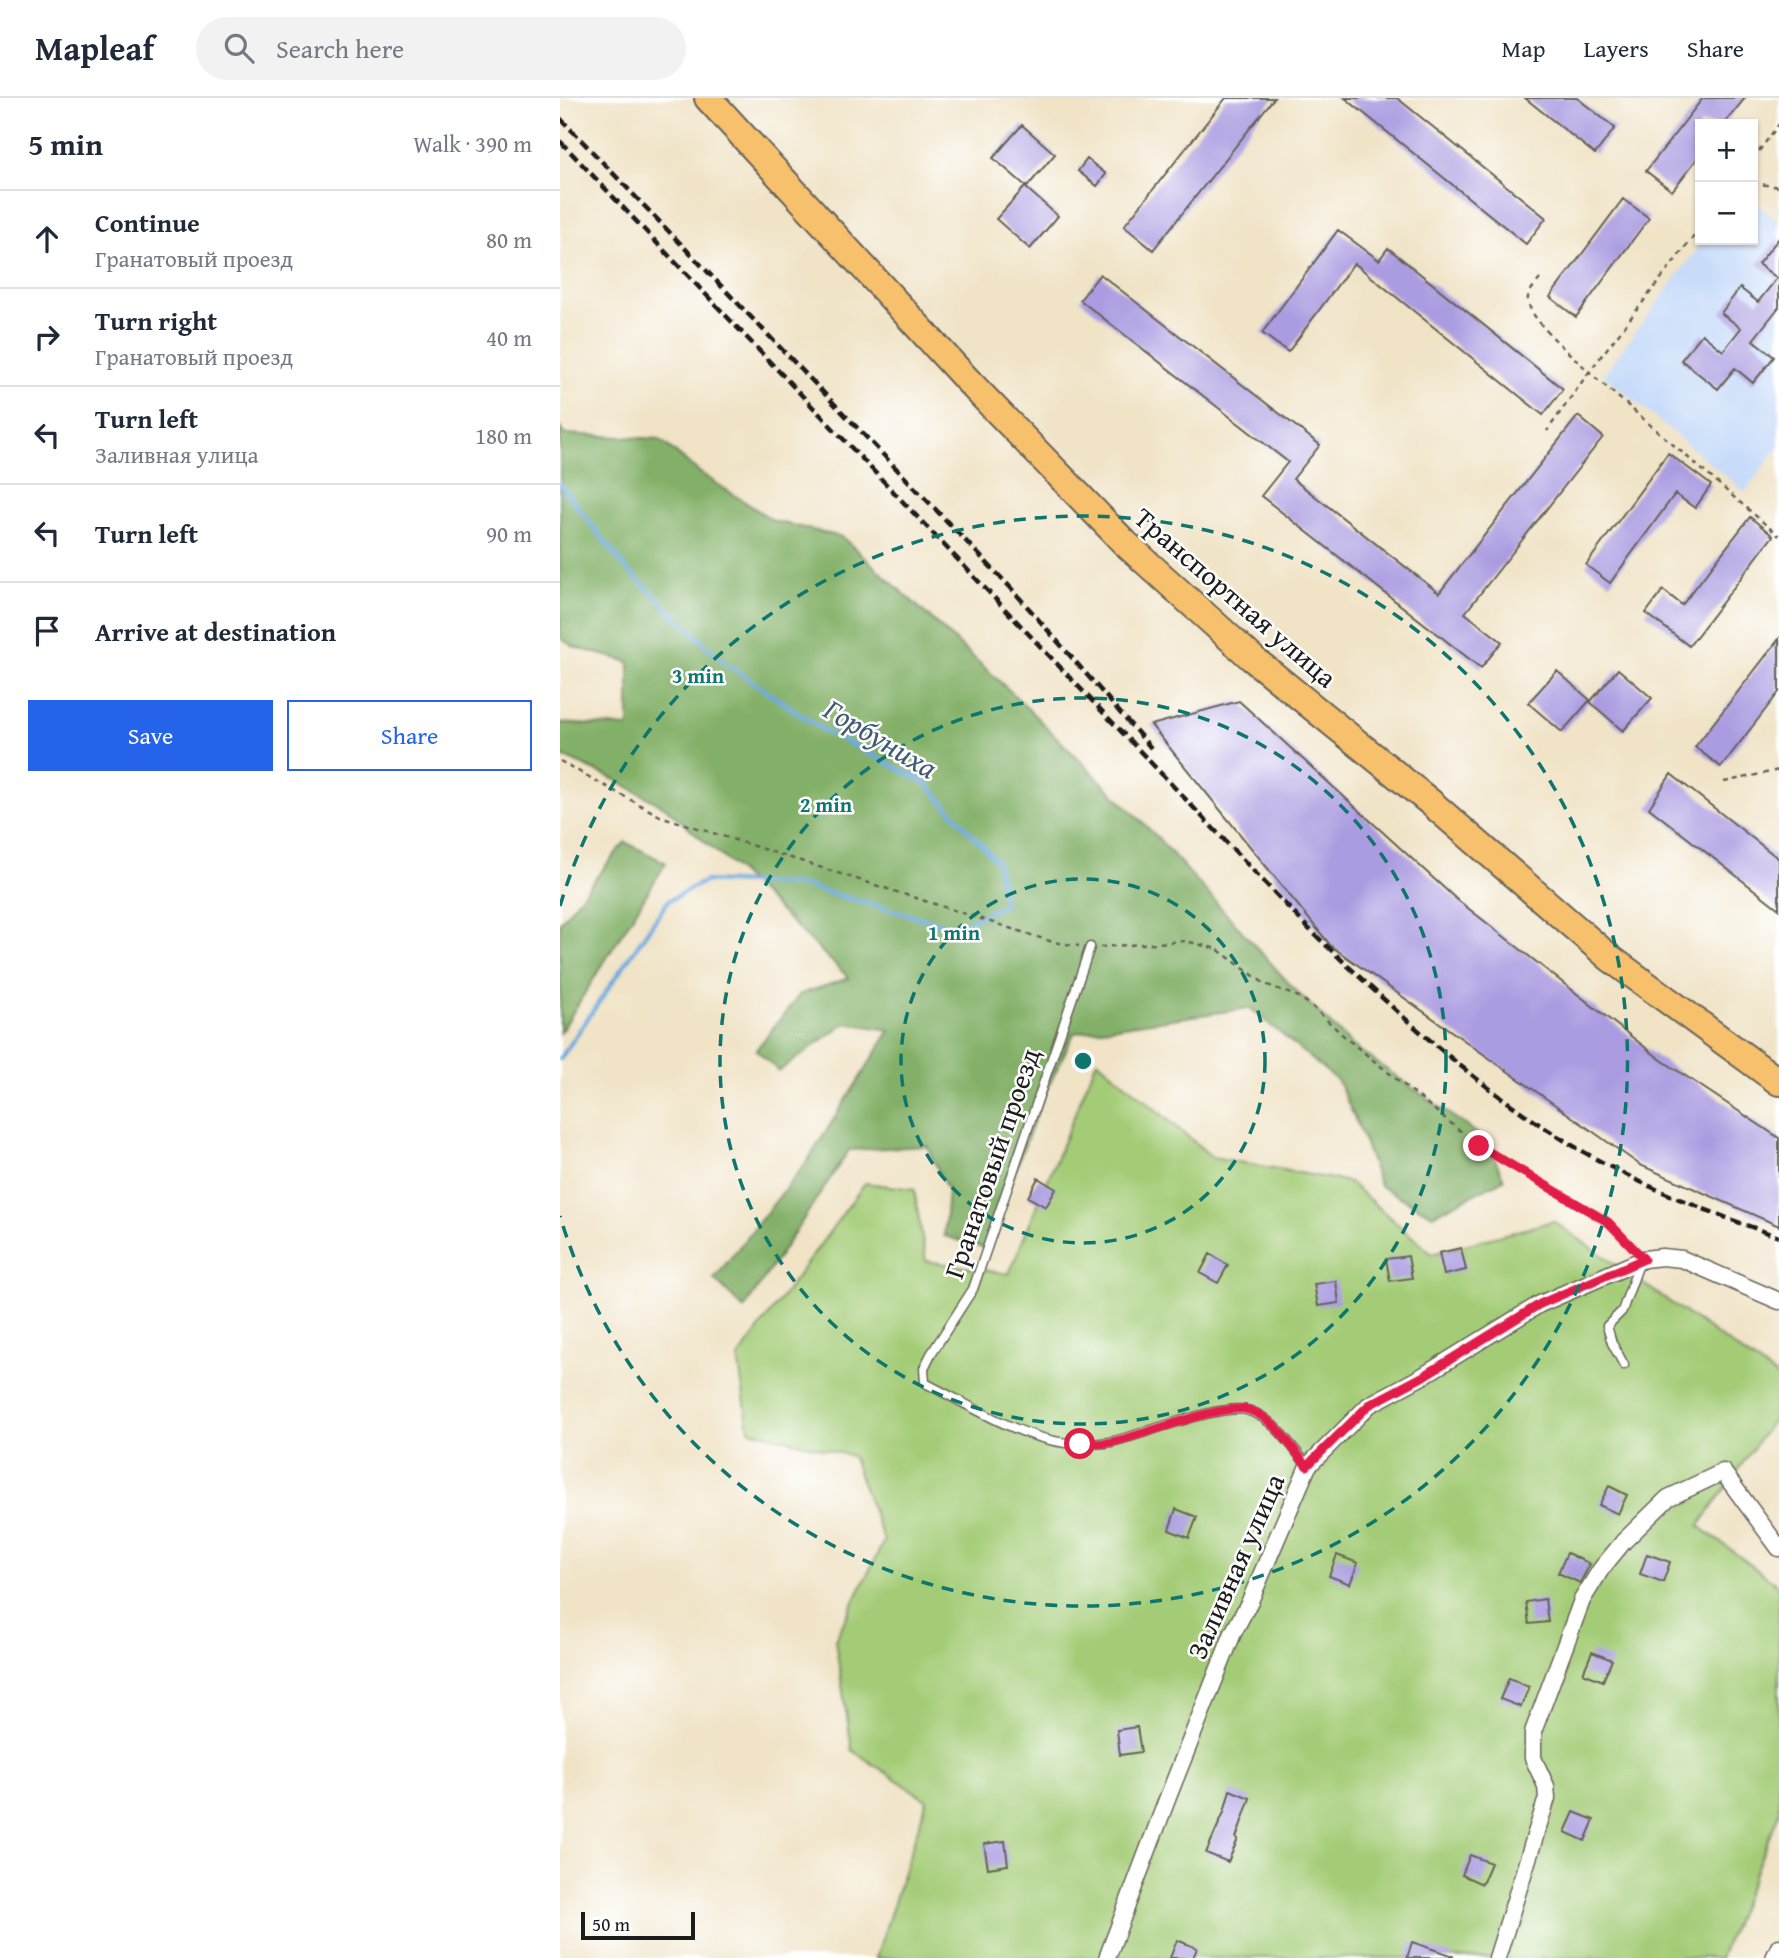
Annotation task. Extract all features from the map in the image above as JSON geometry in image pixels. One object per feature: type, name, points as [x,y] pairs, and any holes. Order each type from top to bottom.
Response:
[{"type":"main road","name":"Транспортная улица","points":[[708,98],[970,383],[1125,543],[1252,658],[1430,802],[1610,958],[1779,1082]]},
{"type":"street","name":"Заливная улица","points":[[1107,1958],[1233,1633],[1250,1601],[1307,1466],[1369,1405],[1422,1377],[1540,1304],[1642,1260],[1662,1257],[1682,1259],[1779,1301]]},
{"type":"street","points":[[1497,1958],[1547,1798],[1546,1786],[1533,1758],[1533,1732],[1582,1600],[1601,1569],[1624,1541],[1668,1498],[1723,1472],[1779,1548]]},
{"type":"street","points":[[1774,1958],[1779,1947]]},
{"type":"lane","name":"Гранатовый проезд","points":[[1090,947],[973,1289],[924,1368],[925,1383],[1026,1433],[1050,1442],[1107,1443],[1205,1415],[1248,1410],[1264,1418],[1278,1430],[1307,1466]]},
{"type":"lane","points":[[1624,1365],[1612,1343],[1607,1326],[1622,1311],[1642,1260]]},
{"type":"path","points":[[1758,152],[1779,124]]},
{"type":"path","points":[[1758,184],[1779,187]]},
{"type":"path","points":[[1547,431],[1695,234]]},
{"type":"path","points":[[1540,279],[1528,295],[1534,318],[1589,372],[1779,536]]},
{"type":"path","points":[[560,761],[660,816],[1053,942],[1090,947],[1186,942],[1217,949],[1265,984],[1299,997],[1312,1006],[1346,1038],[1479,1146],[1608,1222],[1642,1260]]},
{"type":"path","points":[[1724,782],[1779,770]]},
{"type":"shaded area","points":[[1758,205],[1779,222],[1779,447],[1745,492],[1603,375],[1700,245],[1758,245]]},
{"type":"green space","points":[[560,428],[564,434],[659,439],[699,472],[774,521],[842,537],[1011,692],[1157,837],[1293,988],[1352,1045],[1486,1140],[1504,1179],[1433,1215],[1380,1186],[1360,1130],[1338,1081],[1250,1008],[1074,1033],[1041,1102],[986,1248],[944,1236],[948,1191],[927,1146],[849,1150],[744,1309],[714,1279],[808,1160],[890,1030],[846,1023],[779,1071],[756,1050],[800,994],[849,978],[734,867],[666,808],[614,779],[560,755],[560,723],[629,727],[629,662],[574,647],[560,638]]},
{"type":"green space","points":[[625,842],[666,863],[560,1033],[560,922]]},
{"type":"green space","points":[[1097,1060],[1212,1157],[1349,1182],[1432,1254],[1553,1221],[1779,1378],[1779,1411],[1699,1526],[1779,1586],[1779,1813],[1720,1958],[876,1958],[927,1800],[852,1750],[835,1640],[884,1541],[852,1456],[749,1430],[738,1358],[865,1183],[914,1189],[926,1261],[1009,1274]]},
{"type":"building","points":[[1226,98],[1274,98],[1153,250],[1124,226]]},
{"type":"building","points":[[1345,98],[1397,98],[1546,218],[1526,244]]},
{"type":"building","points":[[1525,98],[1577,98],[1615,128],[1595,154]]},
{"type":"building","points":[[1703,98],[1745,98],[1728,119],[1695,119],[1695,161],[1672,191],[1646,171]]},
{"type":"building","points":[[1022,125],[1055,154],[1027,187],[993,158]]},
{"type":"building","points":[[1087,159],[1106,174],[1097,186],[1078,171]]},
{"type":"building","points":[[1025,187],[1058,216],[1030,249],[996,219]]},
{"type":"building","points":[[1623,199],[1649,218],[1576,317],[1550,297]]},
{"type":"building","points":[[1338,230],[1379,260],[1388,248],[1563,389],[1543,415],[1354,263],[1288,352],[1262,333]]},
{"type":"building","points":[[1779,238],[1779,307],[1753,340],[1774,357],[1753,383],[1735,368],[1718,389],[1681,360],[1702,334],[1723,351],[1741,328],[1721,313],[1740,288],[1758,302],[1777,278],[1758,264]]},
{"type":"building","points":[[1100,274],[1320,445],[1293,479],[1439,593],[1578,416],[1603,437],[1465,613],[1502,642],[1481,668],[1261,496],[1288,462],[1080,300]]},
{"type":"building","points":[[1668,453],[1711,485],[1695,508],[1675,494],[1610,583],[1586,565]]},
{"type":"building","points":[[1750,517],[1773,536],[1689,646],[1646,613],[1663,590],[1682,605]]},
{"type":"building","points":[[1779,639],[1779,692],[1721,767],[1695,747]]},
{"type":"building","points":[[1618,669],[1652,698],[1623,731],[1590,702]]},
{"type":"building","points":[[1557,671],[1590,700],[1562,732],[1528,703]]},
{"type":"building","points":[[1239,701],[1455,898],[1660,1059],[1779,1138],[1779,1226],[1640,1165],[1331,946],[1151,725]]},
{"type":"building","points":[[1671,774],[1779,859],[1779,909],[1649,808]]},
{"type":"building","points":[[1038,1178],[1056,1189],[1046,1207],[1028,1197]]},
{"type":"building","points":[[1461,1248],[1466,1270],[1444,1275],[1439,1253]]},
{"type":"building","points":[[1210,1254],[1228,1265],[1218,1283],[1200,1273]]},
{"type":"building","points":[[1408,1256],[1412,1278],[1390,1281],[1386,1259]]},
{"type":"building","points":[[1336,1281],[1339,1303],[1318,1306],[1314,1284]]},
{"type":"building","points":[[1609,1486],[1627,1495],[1618,1514],[1599,1505]]},
{"type":"building","points":[[1176,1509],[1197,1517],[1189,1538],[1169,1530]]},
{"type":"building","points":[[1567,1553],[1590,1564],[1580,1583],[1558,1573]]},
{"type":"building","points":[[1647,1554],[1670,1562],[1663,1582],[1640,1574]]},
{"type":"building","points":[[1337,1555],[1358,1563],[1350,1584],[1329,1576]]},
{"type":"building","points":[[1545,1599],[1548,1622],[1529,1624],[1526,1602]]},
{"type":"building","points":[[1592,1652],[1612,1660],[1603,1681],[1583,1673]]},
{"type":"building","points":[[1509,1678],[1529,1687],[1521,1707],[1500,1699]]},
{"type":"building","points":[[1137,1727],[1141,1752],[1120,1755],[1117,1730]]},
{"type":"building","points":[[1230,1790],[1250,1798],[1228,1862],[1206,1853],[1224,1812]]},
{"type":"building","points":[[1574,1812],[1594,1820],[1585,1841],[1565,1832]]},
{"type":"building","points":[[1005,1841],[1008,1865],[988,1868],[984,1844]]},
{"type":"building","points":[[1470,1855],[1491,1863],[1482,1884],[1462,1875]]},
{"type":"building","points":[[1177,1940],[1197,1948],[1193,1958],[1170,1958]]},
{"type":"building","points":[[1412,1942],[1453,1956],[1453,1958],[1407,1958]]},
{"type":"waterway","name":"Горбуниха","points":[[560,484],[624,566],[721,660],[823,730],[926,783],[997,862],[1004,904],[957,928],[801,885],[705,881],[668,901],[560,1059]]},
{"type":"railway","points":[[560,118],[1010,587],[1151,748]]},
{"type":"railway","points":[[560,141],[1308,928],[1410,1023],[1519,1110],[1598,1160],[1664,1193],[1779,1237]]},
{"type":"route","points":[[1080,1444],[1107,1443],[1205,1415],[1248,1410],[1264,1418],[1278,1430],[1307,1466],[1369,1405],[1422,1377],[1540,1304],[1644,1259],[1608,1222],[1479,1146]]}]
